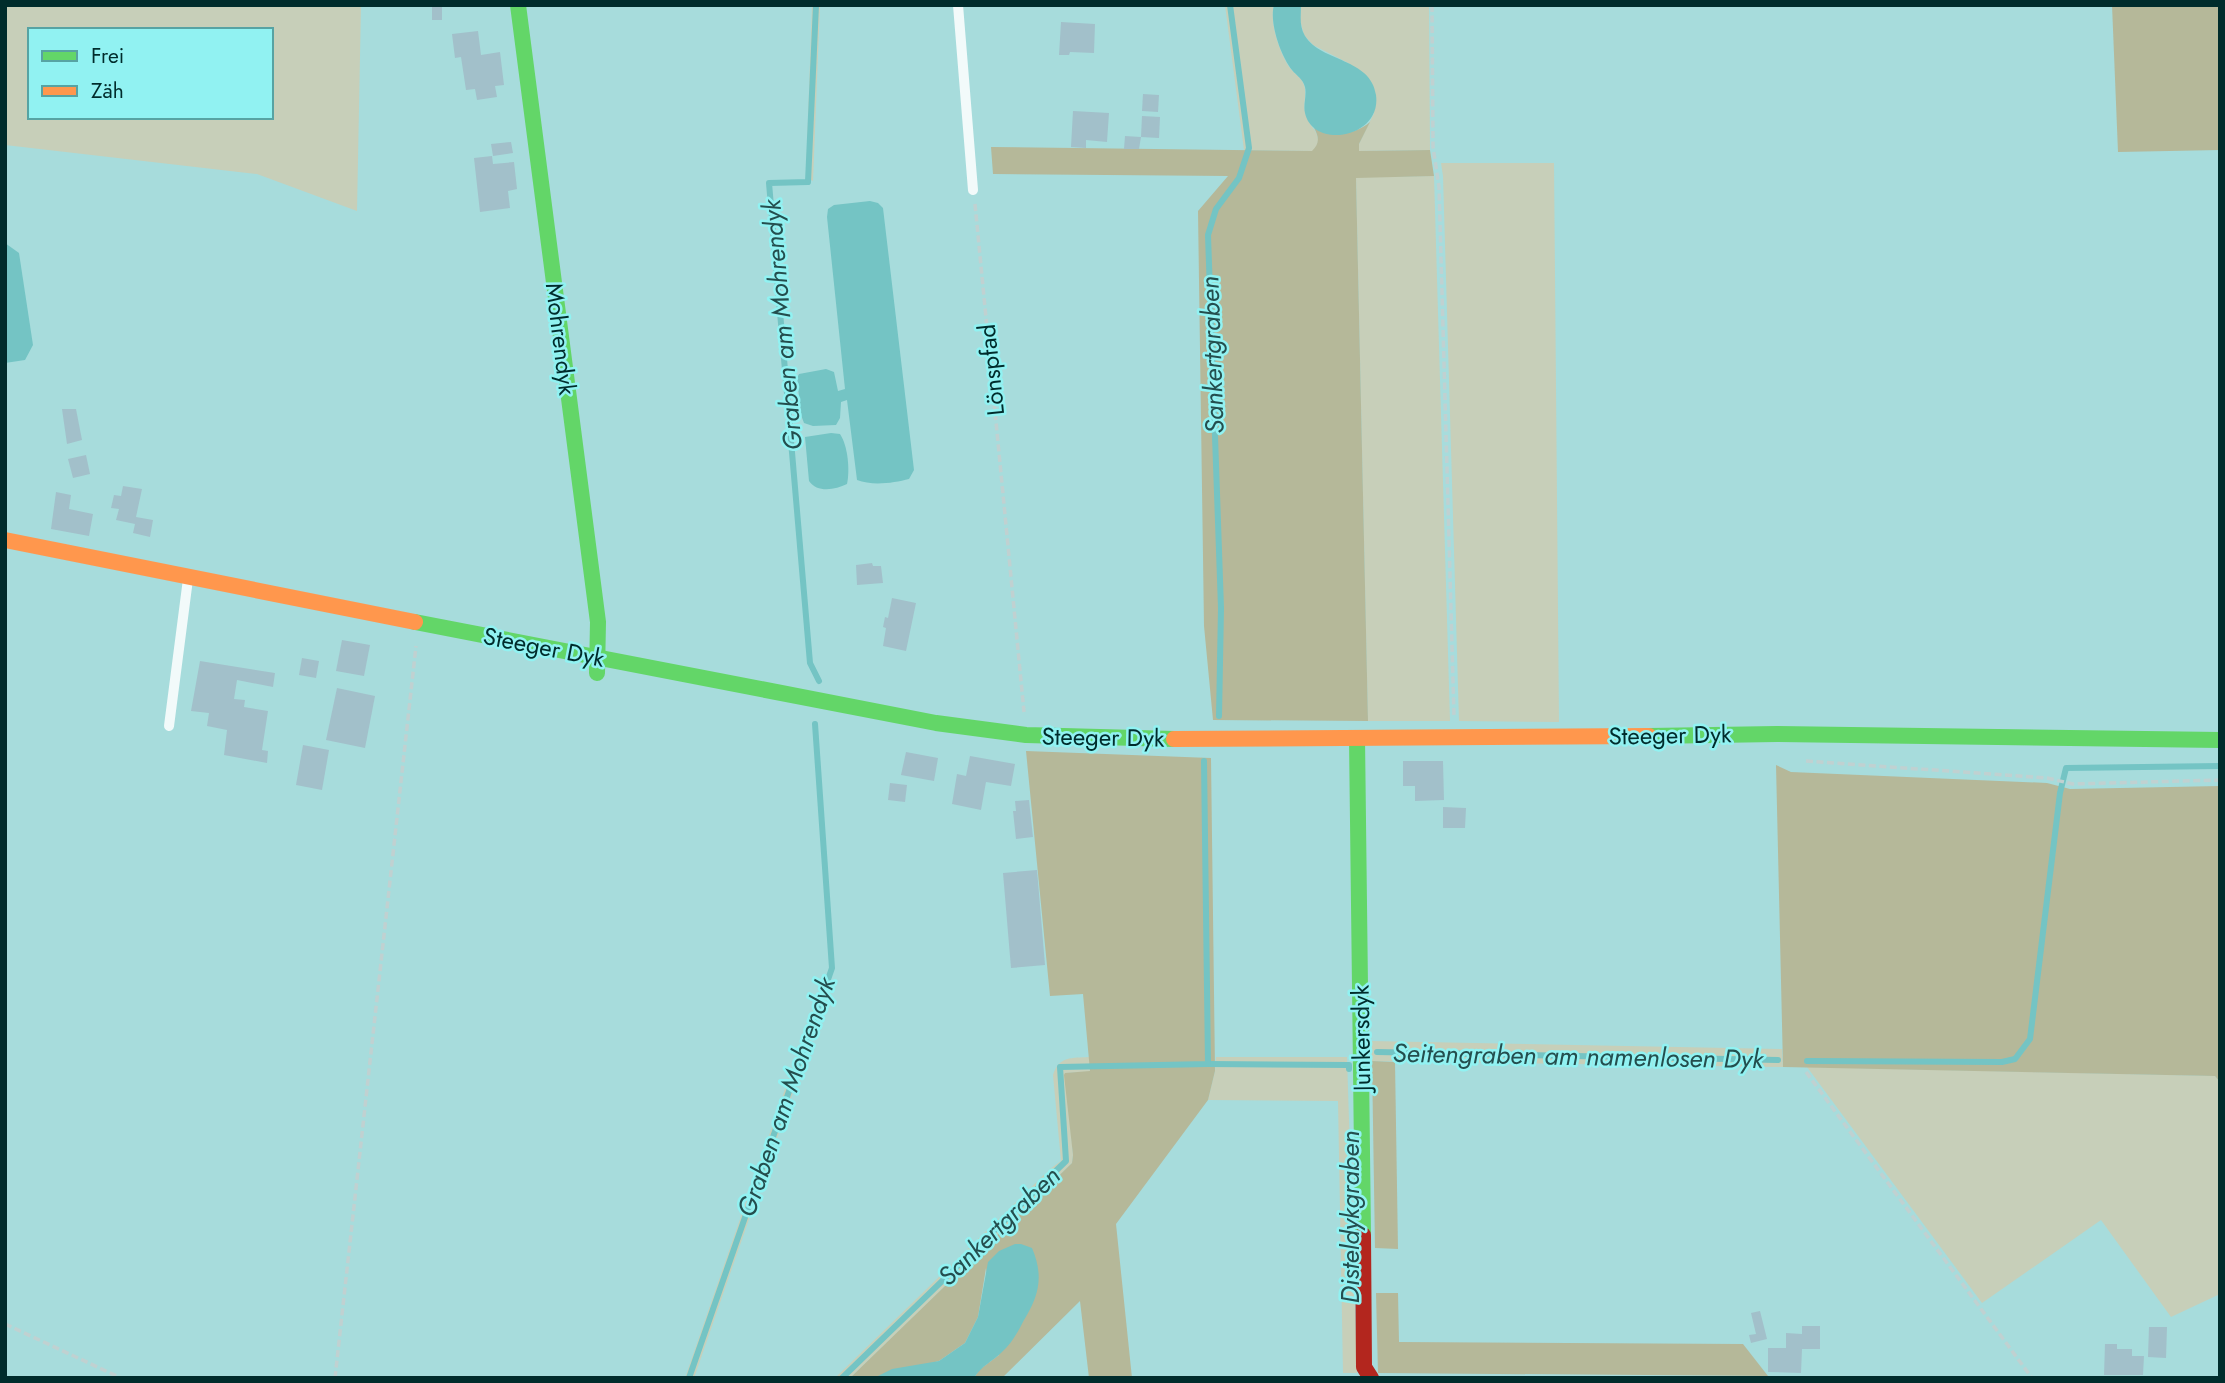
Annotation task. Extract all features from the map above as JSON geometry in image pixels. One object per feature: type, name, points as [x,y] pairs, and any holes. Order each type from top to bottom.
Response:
[{"type":"street","name":"Mohrendyk","points":[[518,5],[598,622],[598,665]]},
{"type":"street","name":"Steeger Dyk","points":[[5,540],[421,623],[598,665],[936,723],[1026,735],[1146,739],[1777,734],[2220,740]]},
{"type":"street","name":"Junkersdyk","points":[[1357,738],[1364,1367],[1371,1378]]},
{"type":"lane","points":[[958,5],[974,190]]},
{"type":"lane","points":[[169,726],[188,578]]},
{"type":"path","points":[[1432,5],[1433,147],[1439,187],[1455,737]]},
{"type":"path","name":"Lönspfad","points":[[974,190],[1026,735]]},
{"type":"path","points":[[335,1378],[415,652],[421,623]]},
{"type":"path","points":[[2047,778],[2073,784],[2220,780]]},
{"type":"path","points":[[1806,1072],[2032,1378]]},
{"type":"path","points":[[5,1324],[121,1378]]},
{"type":"green space","points":[[5,5],[361,5],[357,211],[257,174],[5,145]]},
{"type":"green space","points":[[812,5],[820,5],[813,181],[806,177]]},
{"type":"green space","points":[[1225,5],[1274,5],[1274,29],[1279,46],[1290,68],[1304,85],[1305,112],[1318,140],[1313,151],[1244,150]]},
{"type":"green space","points":[[1301,5],[1429,5],[1430,150],[1359,151],[1359,144],[1374,113],[1350,64],[1313,45],[1304,35],[1300,20]]},
{"type":"green space","points":[[2112,5],[2220,5],[2220,150],[2118,152]]},
{"type":"green space","points":[[1370,122],[1359,144],[1359,151],[1430,150],[1434,176],[1356,178],[1368,721],[1213,720],[1204,626],[1198,211],[1228,176],[993,174],[991,147],[1312,151],[1318,140],[1314,128],[1328,133],[1343,133],[1357,130]]},
{"type":"green space","points":[[1441,163],[1554,163],[1559,722],[1459,721]]},
{"type":"green space","points":[[1434,176],[1450,721],[1368,721],[1356,177]]},
{"type":"green space","points":[[1026,751],[1211,758],[1215,1071],[1208,1100],[1116,1224],[1132,1378],[1089,1378],[1080,1301],[1002,1378],[974,1378],[979,1370],[999,1355],[986,1268],[978,1317],[965,1343],[939,1361],[874,1378],[850,1378],[1072,1163],[1064,1075],[1090,1071],[1083,994],[1050,996]]},
{"type":"green space","points":[[1776,765],[1791,772],[2047,783],[2070,789],[2220,786],[2220,1082],[2215,1076],[1783,1067]]},
{"type":"green space","points":[[818,994],[827,994],[694,1378],[685,1378]]},
{"type":"green space","points":[[1371,1041],[1782,1049],[1783,1067],[1372,1061]]},
{"type":"green space","points":[[1089,1057],[1090,1072],[1066,1073],[1072,1163],[850,1378],[835,1378],[1061,1161],[1053,1075],[1063,1061]]},
{"type":"green space","points":[[1216,1057],[1347,1057],[1357,1373],[1343,1373],[1338,1101],[1208,1100]]},
{"type":"green space","points":[[1372,1061],[1395,1062],[1398,1249],[1375,1248]]},
{"type":"green space","points":[[1807,1067],[2215,1076],[2220,1082],[2220,1294],[2171,1317],[2101,1220],[1982,1303]]},
{"type":"green space","points":[[1376,1293],[1398,1293],[1399,1342],[1743,1344],[1768,1376],[1378,1373]]},
{"type":"water","points":[[1274,5],[1301,5],[1302,28],[1312,44],[1365,74],[1376,95],[1375,110],[1369,121],[1346,134],[1333,135],[1320,132],[1311,125],[1305,113],[1304,84],[1288,64],[1277,39],[1273,21]]},
{"type":"water","points":[[870,201],[883,208],[914,470],[909,479],[883,483],[857,480],[847,400],[841,402],[840,418],[836,425],[813,426],[804,423],[797,378],[799,374],[826,369],[834,372],[838,391],[845,389],[828,209],[834,205]]},
{"type":"water","points":[[5,243],[19,253],[33,345],[25,360],[5,363]]},
{"type":"water","points":[[840,434],[847,451],[847,484],[821,489],[809,481],[805,437]]},
{"type":"water","points":[[1015,1244],[1032,1248],[1038,1268],[1038,1286],[1029,1311],[1002,1352],[974,1378],[874,1378],[892,1369],[939,1361],[965,1343],[978,1317],[988,1262],[999,1251]]},
{"type":"building","points":[[432,7],[442,7],[442,20],[432,20]]},
{"type":"building","points":[[1061,22],[1095,24],[1094,53],[1070,52],[1069,55],[1059,55]]},
{"type":"building","points":[[478,31],[481,55],[500,52],[504,85],[495,86],[497,97],[477,100],[475,89],[466,90],[461,57],[455,58],[452,34]]},
{"type":"building","points":[[1143,94],[1159,95],[1158,112],[1142,111]]},
{"type":"building","points":[[1073,111],[1109,113],[1107,142],[1086,140],[1086,148],[1071,147]]},
{"type":"building","points":[[1142,116],[1160,117],[1159,138],[1141,137]]},
{"type":"building","points":[[1125,136],[1141,137],[1139,149],[1124,149]]},
{"type":"building","points":[[511,142],[513,153],[493,156],[491,144]]},
{"type":"building","points":[[492,156],[493,164],[514,162],[517,189],[508,191],[510,208],[480,212],[474,158]]},
{"type":"building","points":[[62,409],[76,409],[82,440],[67,444]]},
{"type":"building","points":[[86,455],[90,474],[73,478],[68,459]]},
{"type":"building","points":[[123,486],[142,489],[136,517],[153,520],[150,537],[133,533],[135,524],[116,520],[119,509],[111,508],[114,495],[121,496]]},
{"type":"building","points":[[56,492],[71,495],[69,509],[93,514],[89,536],[51,529]]},
{"type":"building","points":[[872,563],[873,566],[881,566],[883,583],[857,585],[856,565]]},
{"type":"building","points":[[892,598],[916,603],[906,651],[883,646],[886,628],[883,627],[885,617],[888,618]]},
{"type":"building","points":[[342,640],[370,645],[364,676],[336,671]]},
{"type":"building","points":[[302,658],[319,661],[316,678],[299,675]]},
{"type":"building","points":[[200,661],[275,673],[273,687],[237,680],[234,699],[245,700],[244,707],[268,711],[262,750],[268,751],[267,763],[224,755],[227,730],[207,726],[209,713],[191,711]]},
{"type":"building","points":[[337,688],[375,696],[365,748],[326,740]]},
{"type":"building","points":[[303,745],[329,750],[322,790],[296,785]]},
{"type":"building","points":[[906,752],[938,758],[934,781],[901,775]]},
{"type":"building","points":[[970,756],[1015,764],[1011,786],[986,782],[981,810],[952,804],[957,774],[966,776]]},
{"type":"building","points":[[1403,761],[1443,761],[1444,800],[1415,801],[1415,786],[1403,786]]},
{"type":"building","points":[[890,783],[907,785],[905,802],[888,800]]},
{"type":"building","points":[[1029,800],[1033,837],[1016,839],[1013,811],[1016,811],[1015,801]]},
{"type":"building","points":[[1443,807],[1466,808],[1465,828],[1443,828]]},
{"type":"building","points":[[1037,870],[1045,965],[1011,968],[1003,873]]},
{"type":"building","points":[[1760,1311],[1767,1339],[1751,1343],[1749,1335],[1756,1334],[1751,1313]]},
{"type":"building","points":[[1802,1326],[1820,1326],[1820,1349],[1802,1349],[1801,1373],[1768,1372],[1768,1348],[1786,1348],[1786,1333],[1802,1334]]},
{"type":"building","points":[[2149,1327],[2167,1327],[2166,1358],[2148,1357]]},
{"type":"building","points":[[2105,1344],[2117,1344],[2117,1349],[2132,1349],[2132,1356],[2144,1356],[2143,1375],[2104,1375]]},
{"type":"waterway","name":"Graben am Mohrendyk","points":[[816,5],[808,182],[769,183],[810,663],[819,681]]},
{"type":"waterway","name":"Sankertgraben","points":[[1219,716],[1221,608],[1208,235],[1216,209],[1239,178],[1249,148],[1230,5]]},
{"type":"waterway","name":"Graben am Mohrendyk","points":[[689,1378],[832,968],[815,724]]},
{"type":"waterway","name":"Sankertgraben","points":[[842,1378],[1066,1161],[1060,1067],[1208,1064],[1204,761]]},
{"type":"waterway","name":"Seitengraben am namenlosen Dyk","points":[[1807,1061],[2002,1062],[2015,1059],[2030,1039],[2060,793],[2066,768],[2220,766]]},
{"type":"waterway","name":"Seitengraben am namenlosen Dyk","points":[[1377,1052],[1778,1060]]},
{"type":"waterway","name":"Seitengraben am namenlosen Dyk","points":[[1208,1064],[1349,1065],[1349,1069]]},
{"type":"traffic: fast","points":[[518,5],[598,622],[597,673]]},
{"type":"traffic: fast","points":[[415,622],[936,723],[1026,735],[1174,739]]},
{"type":"traffic: fast","points":[[1649,736],[1777,734],[2220,740]]},
{"type":"traffic: fast","points":[[1357,738],[1363,1235]]},
{"type":"traffic: slow","points":[[5,540],[415,622]]},
{"type":"traffic: slow","points":[[1174,739],[1649,736]]},
{"type":"traffic: jam","points":[[1363,1235],[1364,1367],[1371,1378]]},
{"type":"water label","name":"Disteldykgraben","points":[[1350,1217]]}]
